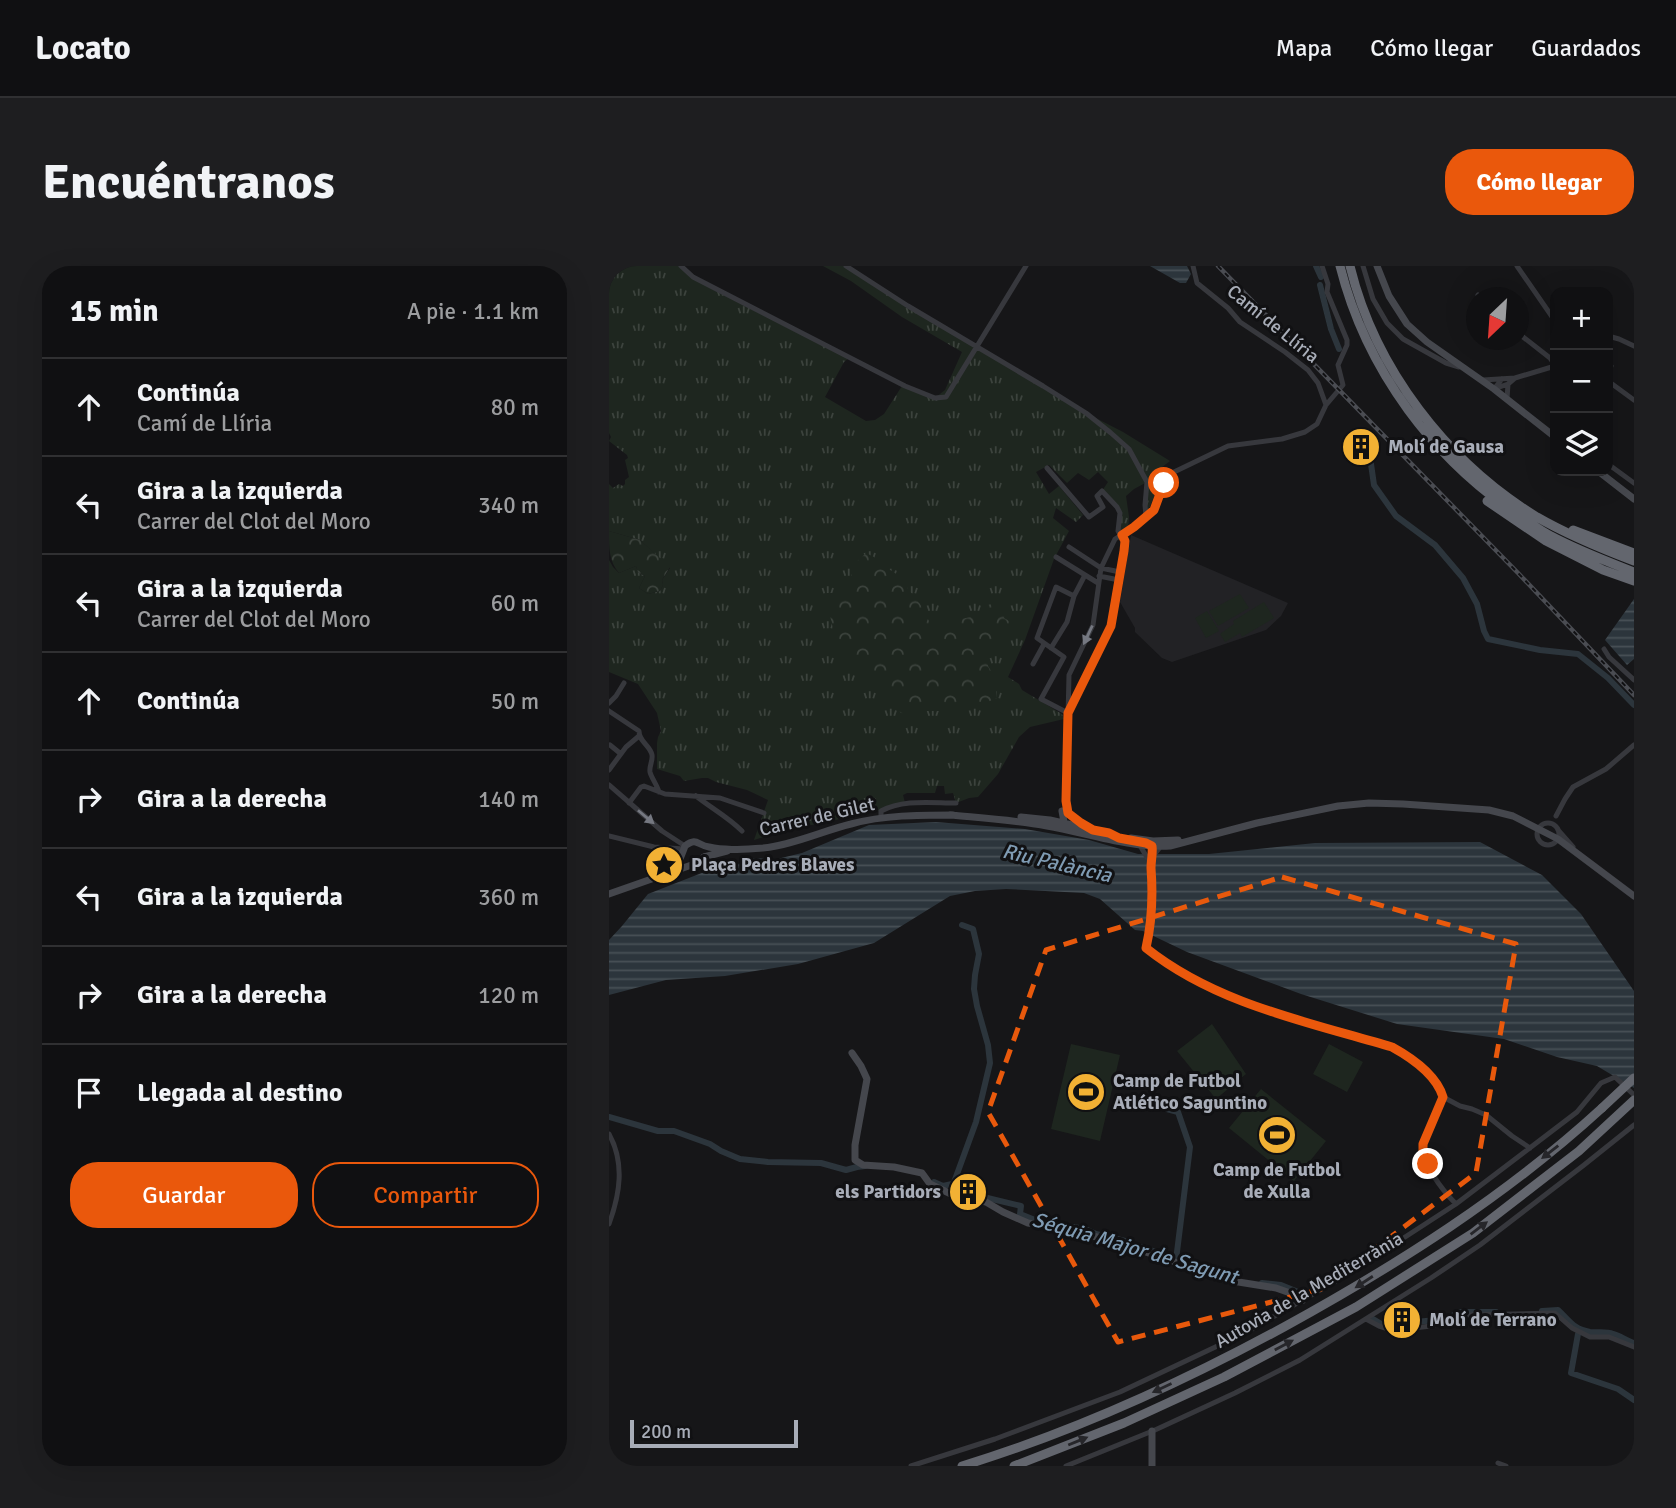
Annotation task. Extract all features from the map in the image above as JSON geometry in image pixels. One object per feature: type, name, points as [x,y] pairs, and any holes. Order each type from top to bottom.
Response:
[{"type":"highway","points":[[1340,266],[1367,341],[1403,410],[1453,470],[1493,506],[1546,541],[1603,570],[1633,579]]},
{"type":"highway","points":[[1350,266],[1377,339],[1400,381],[1427,420],[1469,465],[1513,501],[1567,533],[1634,561]]},
{"type":"highway","points":[[1427,420],[1521,501],[1576,531],[1634,553]]},
{"type":"highway","name":"Autovia de la Mediterrània","points":[[963,1466],[1122,1406],[1221,1361],[1353,1289],[1468,1216],[1568,1139],[1634,1078]]},
{"type":"highway","name":"Autovia de la Mediterrània","points":[[1014,1466],[1124,1423],[1224,1377],[1356,1307],[1473,1233],[1579,1151],[1634,1097]]},
{"type":"main road","points":[[1377,266],[1389,296],[1406,324],[1550,433]]},
{"type":"main road","points":[[1604,476],[1634,499]]},
{"type":"main road","points":[[1047,823],[1066,824],[1139,839],[1171,841],[1338,806],[1369,803],[1489,810],[1557,832],[1577,852],[1634,896]]},
{"type":"main road","points":[[1065,812],[1066,824]]},
{"type":"main road","name":"Carrer de Gilet","points":[[703,846],[733,849],[767,847],[881,817],[950,815],[1047,823],[1152,846],[1170,846],[1195,838]]},
{"type":"main road","points":[[1066,824],[1100,836]]},
{"type":"main road","points":[[609,894],[670,874],[700,862],[704,857],[703,846],[693,842],[684,850],[670,874]]},
{"type":"main road","name":"Carrer de Gilet","points":[[704,857],[733,849]]},
{"type":"main road","points":[[684,850],[687,861],[693,864]]},
{"type":"main road","points":[[852,1053],[862,1066],[867,1079],[855,1145],[855,1160],[863,1165],[894,1167],[922,1173],[930,1184],[951,1194],[986,1202],[1028,1223],[1075,1231],[1123,1244],[1208,1271],[1226,1280],[1276,1288],[1303,1300]]},
{"type":"main road","points":[[1152,1431],[1152,1466]]},
{"type":"street","points":[[681,266],[693,277],[905,386],[935,398],[946,397],[1026,266]]},
{"type":"street","points":[[846,266],[1086,413],[1129,449],[1147,482],[1146,516]]},
{"type":"street","name":"Camí de Llíria","points":[[1192,266],[1197,283],[1228,308],[1240,322],[1308,370],[1318,383],[1326,405]]},
{"type":"street","points":[[1065,812],[1069,675],[1093,625],[1101,568],[1115,539],[1154,510],[1164,483],[1174,472],[1228,446],[1299,435],[1317,424],[1326,405],[1343,385],[1338,365],[1347,345],[1327,292],[1328,284],[1322,266]]},
{"type":"street","points":[[1363,266],[1373,299],[1387,323],[1403,339],[1446,363],[1462,368]]},
{"type":"street","points":[[1517,266],[1550,314]]},
{"type":"street","points":[[1613,337],[1634,346]]},
{"type":"street","points":[[1529,342],[1550,358]]},
{"type":"street","points":[[1481,380],[1515,378],[1550,367]]},
{"type":"street","points":[[1494,389],[1515,378]]},
{"type":"street","points":[[1494,389],[1502,379]]},
{"type":"street","points":[[1507,399],[1508,384]]},
{"type":"street","points":[[1613,385],[1634,400]]},
{"type":"street","points":[[1047,468],[1089,517],[1103,507],[1097,496],[1102,491],[1120,513],[1118,531],[1125,541],[1111,626],[1068,713]]},
{"type":"street","points":[[1613,468],[1634,483]]},
{"type":"street","points":[[1069,547],[1101,568],[1120,572]]},
{"type":"street","points":[[1056,557],[1085,575],[1099,580],[1119,580]]},
{"type":"street","points":[[1051,648],[1067,622],[1085,575]]},
{"type":"street","points":[[1068,713],[1041,699],[1064,657],[1037,638],[1056,587],[1075,596]]},
{"type":"street","points":[[1033,664],[1044,644]]},
{"type":"street","points":[[1604,649],[1634,680]]},
{"type":"street","points":[[1069,675],[1083,682]]},
{"type":"street","points":[[609,703],[624,683]]},
{"type":"street","points":[[609,711],[639,731],[639,736],[652,755],[650,775],[657,783],[659,792]]},
{"type":"street","points":[[609,770],[639,736]]},
{"type":"street","points":[[610,745],[621,754]]},
{"type":"street","points":[[1539,828],[1556,816],[1573,787],[1606,769],[1634,745]]},
{"type":"street","points":[[609,785],[684,850]]},
{"type":"street","points":[[629,803],[644,786],[659,792],[720,798],[764,813]]},
{"type":"street","points":[[696,796],[742,831]]},
{"type":"street","points":[[881,817],[881,811],[892,805],[956,803]]},
{"type":"street","points":[[1047,823],[1065,812]]},
{"type":"street","points":[[1065,812],[1093,830]]},
{"type":"street","points":[[1556,816],[1557,832]]},
{"type":"street","points":[[1549,823],[1557,832]]},
{"type":"street","points":[[1109,833],[1152,846]]},
{"type":"street","points":[[609,836],[654,847],[684,850]]},
{"type":"street","points":[[1146,856],[1155,843],[1171,841]]},
{"type":"street","points":[[1139,844],[1151,864]]},
{"type":"street","points":[[1152,846],[1153,887],[1146,948],[1181,973],[1207,987],[1268,1010],[1392,1047],[1409,1056],[1430,1075],[1441,1090],[1443,1097],[1422,1150],[1444,1192],[1456,1205]]},
{"type":"street","points":[[1153,855],[1161,846]]},
{"type":"street","points":[[911,1466],[995,1439],[1120,1392],[1245,1333],[1348,1274],[1456,1205],[1577,1112],[1601,1083],[1615,1077],[1634,1097]]},
{"type":"street","points":[[1443,1097],[1486,1115],[1530,1148]]},
{"type":"street","points":[[1066,1466],[1152,1431],[1300,1360],[1480,1245],[1634,1126]]},
{"type":"street","points":[[609,1134],[616,1147],[620,1182],[609,1224]]},
{"type":"street","points":[[1366,1319],[1401,1333],[1465,1315],[1555,1313],[1572,1328],[1590,1337],[1609,1337],[1634,1346]]},
{"type":"street","points":[[1498,1463],[1506,1466]]},
{"type":"highlighted area","points":[[1282,877],[1516,944],[1476,1173],[1321,1289],[1118,1342],[988,1112],[1046,950]]},
{"type":"shaded area","points":[[1131,535],[1288,603],[1281,616],[1266,630],[1172,662],[1162,658],[1135,632],[1120,602]]},
{"type":"green space","points":[[609,266],[681,266],[693,277],[850,357],[844,362],[825,397],[866,421],[875,420],[884,414],[902,386],[935,398],[945,390],[962,352],[823,266],[843,266],[1170,461],[1162,467],[1159,485],[1146,516],[1147,482],[1126,496],[1128,531],[1122,535],[1118,531],[1117,508],[1102,491],[1108,482],[1098,472],[1089,480],[1078,473],[1067,483],[1049,465],[1036,472],[1049,494],[1059,486],[1083,515],[1076,522],[1056,508],[1053,518],[1069,531],[1054,559],[1025,640],[1008,677],[1019,684],[1022,690],[1062,714],[1064,719],[1030,727],[1019,737],[998,774],[978,797],[956,803],[953,793],[945,794],[944,786],[937,786],[935,793],[907,793],[903,795],[905,803],[892,805],[881,811],[866,811],[829,822],[788,829],[754,840],[768,800],[747,790],[708,778],[684,781],[680,776],[657,769],[657,743],[661,731],[657,713],[638,684],[609,672],[609,560],[619,573],[636,566],[638,572],[645,576],[639,588],[648,594],[660,591],[662,580],[670,568],[640,540],[609,531],[609,484],[613,488],[619,484],[623,486],[629,477],[625,460],[627,455],[609,441]]},
{"type":"green space","points":[[609,531],[640,540],[670,567],[662,580],[660,591],[648,594],[639,588],[645,576],[638,572],[636,566],[619,573],[610,554]]},
{"type":"green space","points":[[866,553],[904,579],[937,630],[945,623],[983,613],[988,605],[998,602],[1002,605],[1004,618],[1014,624],[1016,631],[986,658],[994,676],[997,698],[985,703],[967,699],[949,711],[913,714],[901,713],[886,697],[883,688],[865,665],[844,650],[833,629],[825,593],[855,593],[851,567]]},
{"type":"green space","points":[[1240,594],[1249,608],[1218,626],[1209,611]]},
{"type":"green space","points":[[1264,602],[1274,618],[1242,637],[1240,633],[1225,642],[1220,634],[1234,624],[1233,621]]},
{"type":"green space","points":[[1207,611],[1219,631],[1206,638],[1195,618]]},
{"type":"green space","points":[[1212,1024],[1246,1074],[1216,1099],[1177,1051]]},
{"type":"green space","name":"Camp de Futbol Atlético Saguntino","points":[[1071,1044],[1120,1055],[1100,1141],[1051,1129]]},
{"type":"green space","points":[[1329,1044],[1363,1062],[1347,1092],[1313,1074]]},
{"type":"green space","name":"Camp de Futbol de Xulla","points":[[1261,1089],[1326,1141],[1294,1181],[1229,1128]]},
{"type":"water","points":[[1150,266],[1187,266],[1191,274],[1186,283],[1180,283]]},
{"type":"water","points":[[1634,599],[1634,659],[1627,665],[1605,640]]},
{"type":"water","name":"Riu Palància","points":[[936,822],[1025,829],[1089,840],[1138,854],[1209,854],[1315,843],[1480,842],[1542,875],[1581,914],[1634,991],[1634,1088],[1597,1066],[1557,1057],[1504,1039],[1397,1024],[1301,994],[1135,930],[1100,899],[1084,893],[1006,889],[950,896],[874,943],[798,964],[725,976],[666,980],[609,995],[609,940],[648,894],[731,862],[738,864],[752,858],[777,859],[802,853],[869,825]]},
{"type":"waterway","points":[[1316,266],[1321,277]]},
{"type":"waterway","points":[[1320,285],[1339,349]]},
{"type":"waterway","points":[[1368,457],[1374,485],[1396,516],[1435,545],[1463,578],[1477,604],[1488,639],[1540,650],[1578,654],[1608,678],[1634,705]]},
{"type":"waterway","points":[[953,1185],[976,1122],[990,1063],[974,989],[979,954],[973,929],[962,925]]},
{"type":"waterway","points":[[1163,1108],[1178,1112],[1190,1147],[1176,1260]]},
{"type":"waterway","name":"Séquia Major de Sagunt","points":[[609,1117],[658,1131],[674,1131],[740,1159],[821,1163],[846,1170],[865,1166]]},
{"type":"waterway","name":"Séquia Major de Sagunt","points":[[934,1182],[943,1186],[952,1184],[969,1193]]},
{"type":"waterway","name":"Séquia Major de Sagunt","points":[[975,1195],[1021,1206],[1020,1214],[1040,1222]]},
{"type":"waterway","name":"Séquia Major de Sagunt","points":[[1061,1225],[1125,1241]]},
{"type":"waterway","name":"Séquia Major de Sagunt","points":[[1142,1247],[1164,1255]]},
{"type":"waterway","name":"Séquia Major de Sagunt","points":[[1262,1283],[1281,1285],[1303,1294]]},
{"type":"waterway","name":"Séquia Major de Sagunt","points":[[1542,1311],[1558,1310],[1580,1329],[1610,1333],[1634,1343]]},
{"type":"waterway","name":"Séquia Major de Sagunt","points":[[1373,1319],[1401,1330],[1416,1322],[1446,1319],[1460,1312],[1496,1312]]},
{"type":"waterway","points":[[1578,1334],[1571,1373],[1618,1389],[1634,1400]]},
{"type":"railway","points":[[1218,266],[1634,695]]},
{"type":"place","name":"Molí de Gausa","points":[[1361,447]]},
{"type":"place","name":"Plaça Pedres Blaves","points":[[664,865]]},
{"type":"place","name":"Camp de Futbol Atlético Saguntino","points":[[1086,1092]]},
{"type":"place","name":"Camp de Futbol de Xulla","points":[[1277,1135]]},
{"type":"place","name":"els Partidors","points":[[968,1192]]},
{"type":"place","name":"Molí de Terrano","points":[[1402,1320]]},
{"type":"route","points":[[1164,483],[1154,510],[1122,535],[1125,541],[1124,551],[1111,626],[1068,713],[1068,813],[1093,830],[1152,846],[1153,887],[1146,948],[1158,958],[1207,987],[1239,1000],[1392,1047],[1409,1056],[1430,1075],[1443,1097],[1423,1144],[1423,1155],[1428,1164]]}]
